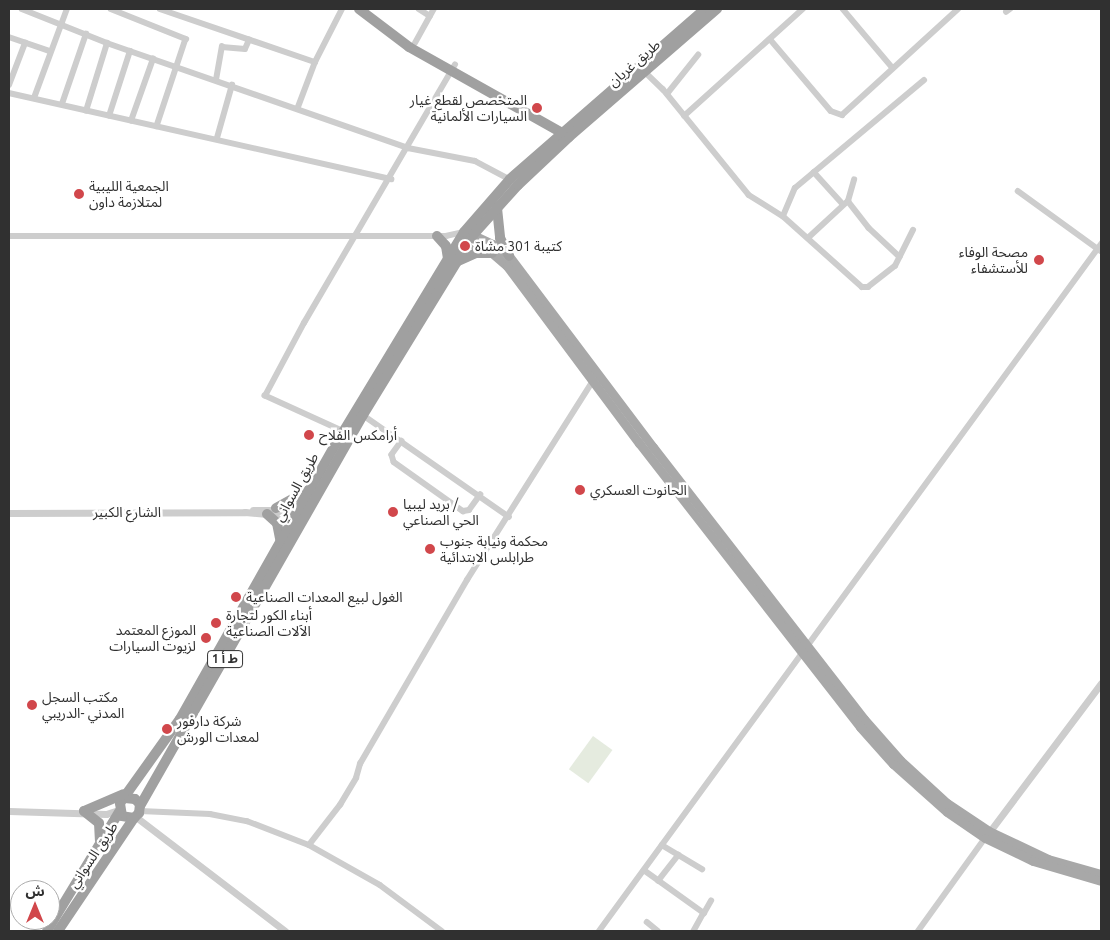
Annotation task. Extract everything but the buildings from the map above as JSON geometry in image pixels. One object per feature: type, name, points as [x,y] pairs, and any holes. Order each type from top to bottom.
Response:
[{"type":"highway","points":[[359,9],[396,39],[569,132]]},
{"type":"highway","points":[[368,9],[414,43],[453,68]]},
{"type":"highway","name":"طريق غريان","points":[[569,132],[641,69],[705,9]]},
{"type":"highway","name":"طريق غريان","points":[[641,69],[717,9]]},
{"type":"highway","name":"طريق السواني","points":[[58,931],[137,813],[301,514],[312,488],[344,432],[451,261],[467,237],[514,182],[569,132]]},
{"type":"highway","name":"طريق السواني","points":[[467,237],[497,208],[514,182]]},
{"type":"highway","points":[[497,208],[499,233],[509,256]]},
{"type":"highway","points":[[441,236],[451,261],[476,253],[492,253]]},
{"type":"highway","name":"طريق السواني","points":[[47,931],[128,794],[175,727],[281,543],[363,415],[451,261]]},
{"type":"highway","points":[[281,543],[277,523],[272,511],[312,488]]},
{"type":"highway","points":[[84,811],[128,794],[135,798],[137,813],[126,819],[119,811]]},
{"type":"highway","points":[[84,811],[99,823],[100,842]]},
{"type":"main road","points":[[467,237],[492,253],[507,266],[805,648],[860,727],[893,764],[947,812],[1034,861],[1101,881]]},
{"type":"main road","points":[[467,237],[509,256],[594,377]]},
{"type":"main road","points":[[987,834],[1048,859],[1101,874]]},
{"type":"street","points":[[22,9],[62,23],[107,44],[298,107],[408,148],[475,161],[514,182]]},
{"type":"street","points":[[34,98],[67,9]]},
{"type":"street","points":[[111,9],[185,37],[187,42],[158,126]]},
{"type":"street","points":[[160,9],[315,62]]},
{"type":"street","points":[[298,107],[315,62],[342,9]]},
{"type":"street","points":[[419,9],[430,16]]},
{"type":"street","points":[[414,43],[434,9]]},
{"type":"street","points":[[684,116],[803,9]]},
{"type":"street","points":[[843,9],[892,67]]},
{"type":"street","points":[[770,39],[836,115],[842,115],[892,67],[958,9]]},
{"type":"street","points":[[62,104],[86,34]]},
{"type":"street","points":[[9,37],[50,51]]},
{"type":"street","points":[[216,80],[222,46],[245,50],[250,40]]},
{"type":"street","points":[[9,85],[12,66],[25,43]]},
{"type":"street","points":[[86,111],[107,44]]},
{"type":"street","points":[[109,116],[130,51]]},
{"type":"street","points":[[666,94],[698,55]]},
{"type":"street","points":[[131,121],[153,59]]},
{"type":"street","points":[[344,432],[265,396],[453,68]]},
{"type":"street","points":[[641,69],[666,94],[749,195],[783,216],[865,288],[895,266],[913,230]]},
{"type":"street","points":[[783,216],[795,188],[924,80]]},
{"type":"street","points":[[217,138],[232,85]]},
{"type":"street","points":[[9,93],[131,121],[217,138],[391,179]]},
{"type":"street","points":[[814,172],[900,257]]},
{"type":"street","points":[[809,237],[845,203],[854,180]]},
{"type":"street","points":[[599,931],[1100,248],[1018,192]]},
{"type":"street","points":[[9,236],[357,235],[467,237]]},
{"type":"street","points":[[308,845],[340,805],[356,778],[360,764],[467,580],[509,517],[594,377]]},
{"type":"street","points":[[363,415],[509,517]]},
{"type":"street","points":[[402,441],[392,455],[394,462],[463,512],[469,510],[480,495]]},
{"type":"street","name":"الشارع الكبير","points":[[9,513],[272,511],[301,514]]},
{"type":"street","points":[[918,931],[987,834],[1101,683]]},
{"type":"street","points":[[9,811],[84,811],[106,814],[119,811]]},
{"type":"street","points":[[137,813],[210,814],[248,821],[308,845],[380,885],[442,931]]},
{"type":"street","points":[[137,813],[285,931]]},
{"type":"street","points":[[662,845],[702,869]]},
{"type":"street","points":[[658,881],[678,855]]},
{"type":"street","points":[[644,870],[704,913]]},
{"type":"street","points":[[694,931],[711,901]]},
{"type":"street","points":[[647,922],[658,931]]},
{"type":"shaded area","points":[[593,736],[612,750],[588,783],[569,769]]},
{"type":"place","name":"المتخصص لقطع غيار السيارات الألمانية","points":[[537,108]]},
{"type":"place","name":"الجمعية الليبية لمتلازمة داون","points":[[79,194]]},
{"type":"place","name":"كتيبة 301 مشاة","points":[[465,246]]},
{"type":"place","name":"مصحة الوفاء للأستشفاء","points":[[1039,260]]},
{"type":"place","name":"أرامكس الفلاح","points":[[309,435]]},
{"type":"place","name":"الحانوت العسكري","points":[[580,490]]},
{"type":"place","name":"بريد ليبيا / الحي الصناعي","points":[[393,512]]},
{"type":"place","name":"محكمة ونيابة جنوب طرابلس الابتدائية","points":[[430,549]]},
{"type":"place","name":"الغول لبيع المعدات الصناعية","points":[[236,597]]},
{"type":"place","name":"أبناء الكور لتجارة الاَلات الصناعية","points":[[216,623]]},
{"type":"place","name":"الموزع المعتمد لزيوت السيارات","points":[[206,638]]},
{"type":"place","name":"مكتب السجل المدني -الدريبي","points":[[32,705]]},
{"type":"place","name":"شركة دارفور لمعدات الورش","points":[[167,729]]}]
